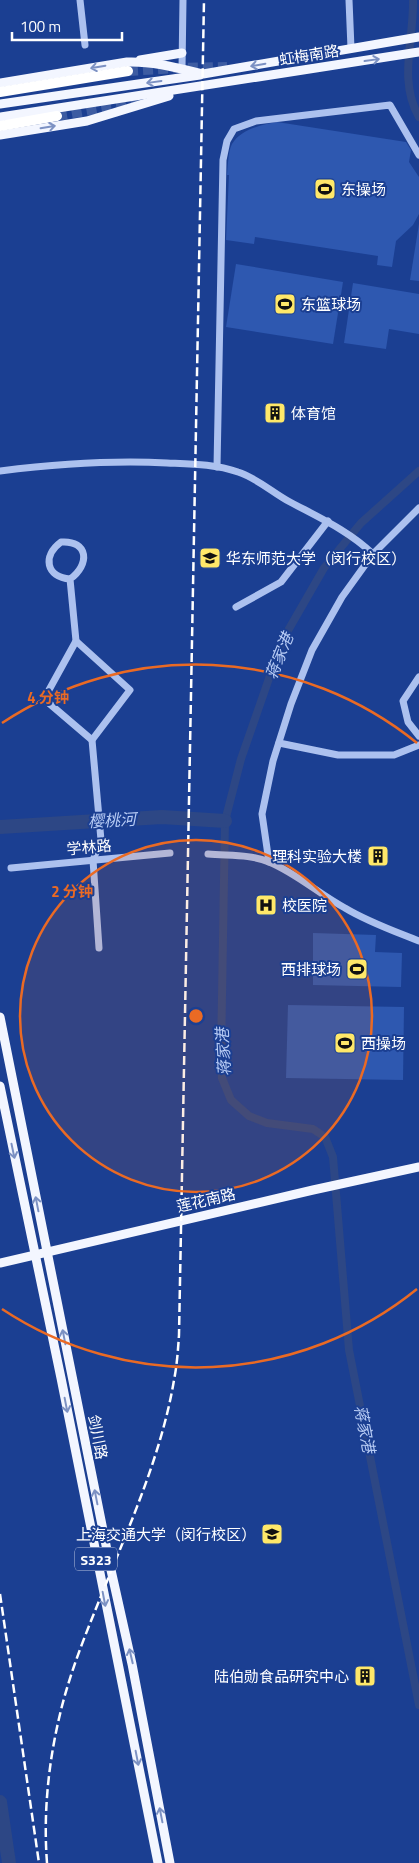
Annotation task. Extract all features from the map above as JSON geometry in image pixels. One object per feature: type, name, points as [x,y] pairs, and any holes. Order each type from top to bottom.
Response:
[{"type":"highway","points":[[0,92],[128,67]]},
{"type":"highway","points":[[0,126],[58,116]]},
{"type":"main road","name":"虹梅南路","points":[[0,104],[202,74],[419,37]]},
{"type":"main road","name":"虹梅南路","points":[[0,117],[419,52]]},
{"type":"main road","points":[[128,67],[182,53]]},
{"type":"main road","name":"虹梅南路","points":[[0,83],[128,67],[136,62],[182,68],[202,74]]},
{"type":"main road","name":"虹梅南路","points":[[0,135],[87,121],[203,86]]},
{"type":"main road","name":"剑川路","points":[[0,1017],[111,1570],[132,1664],[170,1863]]},
{"type":"main road","name":"剑川路","points":[[0,1086],[158,1863]]},
{"type":"main road","name":"莲花南路","points":[[0,1263],[419,1167]]},
{"type":"street","points":[[80,0],[85,45]]},
{"type":"street","points":[[182,68],[183,0]]},
{"type":"street","points":[[349,0],[351,48]]},
{"type":"street","points":[[217,467],[223,160],[227,141],[234,129],[256,121],[390,105],[419,155]]},
{"type":"street","points":[[0,471],[50,464],[125,461],[217,467],[240,472],[270,491],[336,525],[374,554]]},
{"type":"street","points":[[269,862],[262,814],[279,743],[291,704],[312,650],[342,597],[374,554],[419,508]]},
{"type":"street","points":[[236,607],[281,582],[328,522]]},
{"type":"street","points":[[61,542],[73,542],[82,550],[83,566],[70,579],[56,575],[50,568],[48,560],[50,552],[61,542]]},
{"type":"street","points":[[70,579],[76,641],[44,699],[92,740]]},
{"type":"street","points":[[76,641],[130,690],[92,740],[101,840],[94,860],[99,948]]},
{"type":"street","points":[[419,677],[403,701],[408,722],[419,736]]},
{"type":"street","points":[[279,743],[338,755],[394,755],[419,745]]},
{"type":"street","name":"学林路","points":[[11,868],[170,853]]},
{"type":"street","points":[[208,854],[244,857],[269,862],[318,890],[345,909],[419,941]]},
{"type":"shaded area","points":[[277,122],[406,142],[411,150],[409,162],[419,177],[419,214],[413,225],[396,241],[392,267],[377,265],[378,256],[255,237],[254,244],[226,240],[229,175],[227,175],[232,144],[246,131]]},
{"type":"shaded area","points":[[419,224],[419,281],[410,280]]},
{"type":"shaded area","name":"东篮球场","points":[[236,264],[343,282],[333,344],[226,327]]},
{"type":"shaded area","points":[[353,283],[419,294],[419,334],[389,329],[386,349],[344,343]]},
{"type":"shaded area","name":"西排球场","points":[[313,933],[376,935],[375,952],[402,953],[401,987],[313,985]]},
{"type":"shaded area","name":"西操场","points":[[288,1005],[404,1007],[403,1080],[286,1078]]},
{"type":"waterway","name":"蒋家港","points":[[413,0],[408,74],[409,89],[419,117]]},
{"type":"waterway","name":"蒋家港","points":[[419,471],[361,523],[324,568],[282,641],[241,759],[225,821],[221,1055],[222,1078],[231,1100],[249,1116],[267,1123],[313,1129],[325,1137],[333,1157],[349,1350],[419,1705]]},
{"type":"waterway","name":"樱桃河","points":[[0,827],[162,817],[225,821]]},
{"type":"waterway","points":[[0,1802],[9,1863]]},
{"type":"tunnel","points":[[128,71],[227,67]]},
{"type":"tunnel","points":[[57,116],[143,101]]},
{"type":"railway","points":[[47,1863],[46,1823],[48,1784],[50,1764],[62,1706],[83,1642],[152,1467],[168,1409],[178,1352],[204,0]]},
{"type":"railway","points":[[0,1594],[39,1863]]},
{"type":"place","name":"东操场","points":[[325,189]]},
{"type":"place","name":"东篮球场","points":[[285,304]]},
{"type":"place","name":"体育馆","points":[[275,413]]},
{"type":"place","name":"华东师范大学（闵行校区）","points":[[210,558]]},
{"type":"place","name":"理科实验大楼","points":[[378,856]]},
{"type":"place","name":"校医院","points":[[266,905]]},
{"type":"place","name":"西排球场","points":[[357,969]]},
{"type":"place","name":"西操场","points":[[345,1043]]},
{"type":"place","name":"上海交通大学（闵行校区）","points":[[272,1534]]},
{"type":"place","name":"陆伯勋食品研究中心","points":[[365,1676]]}]
